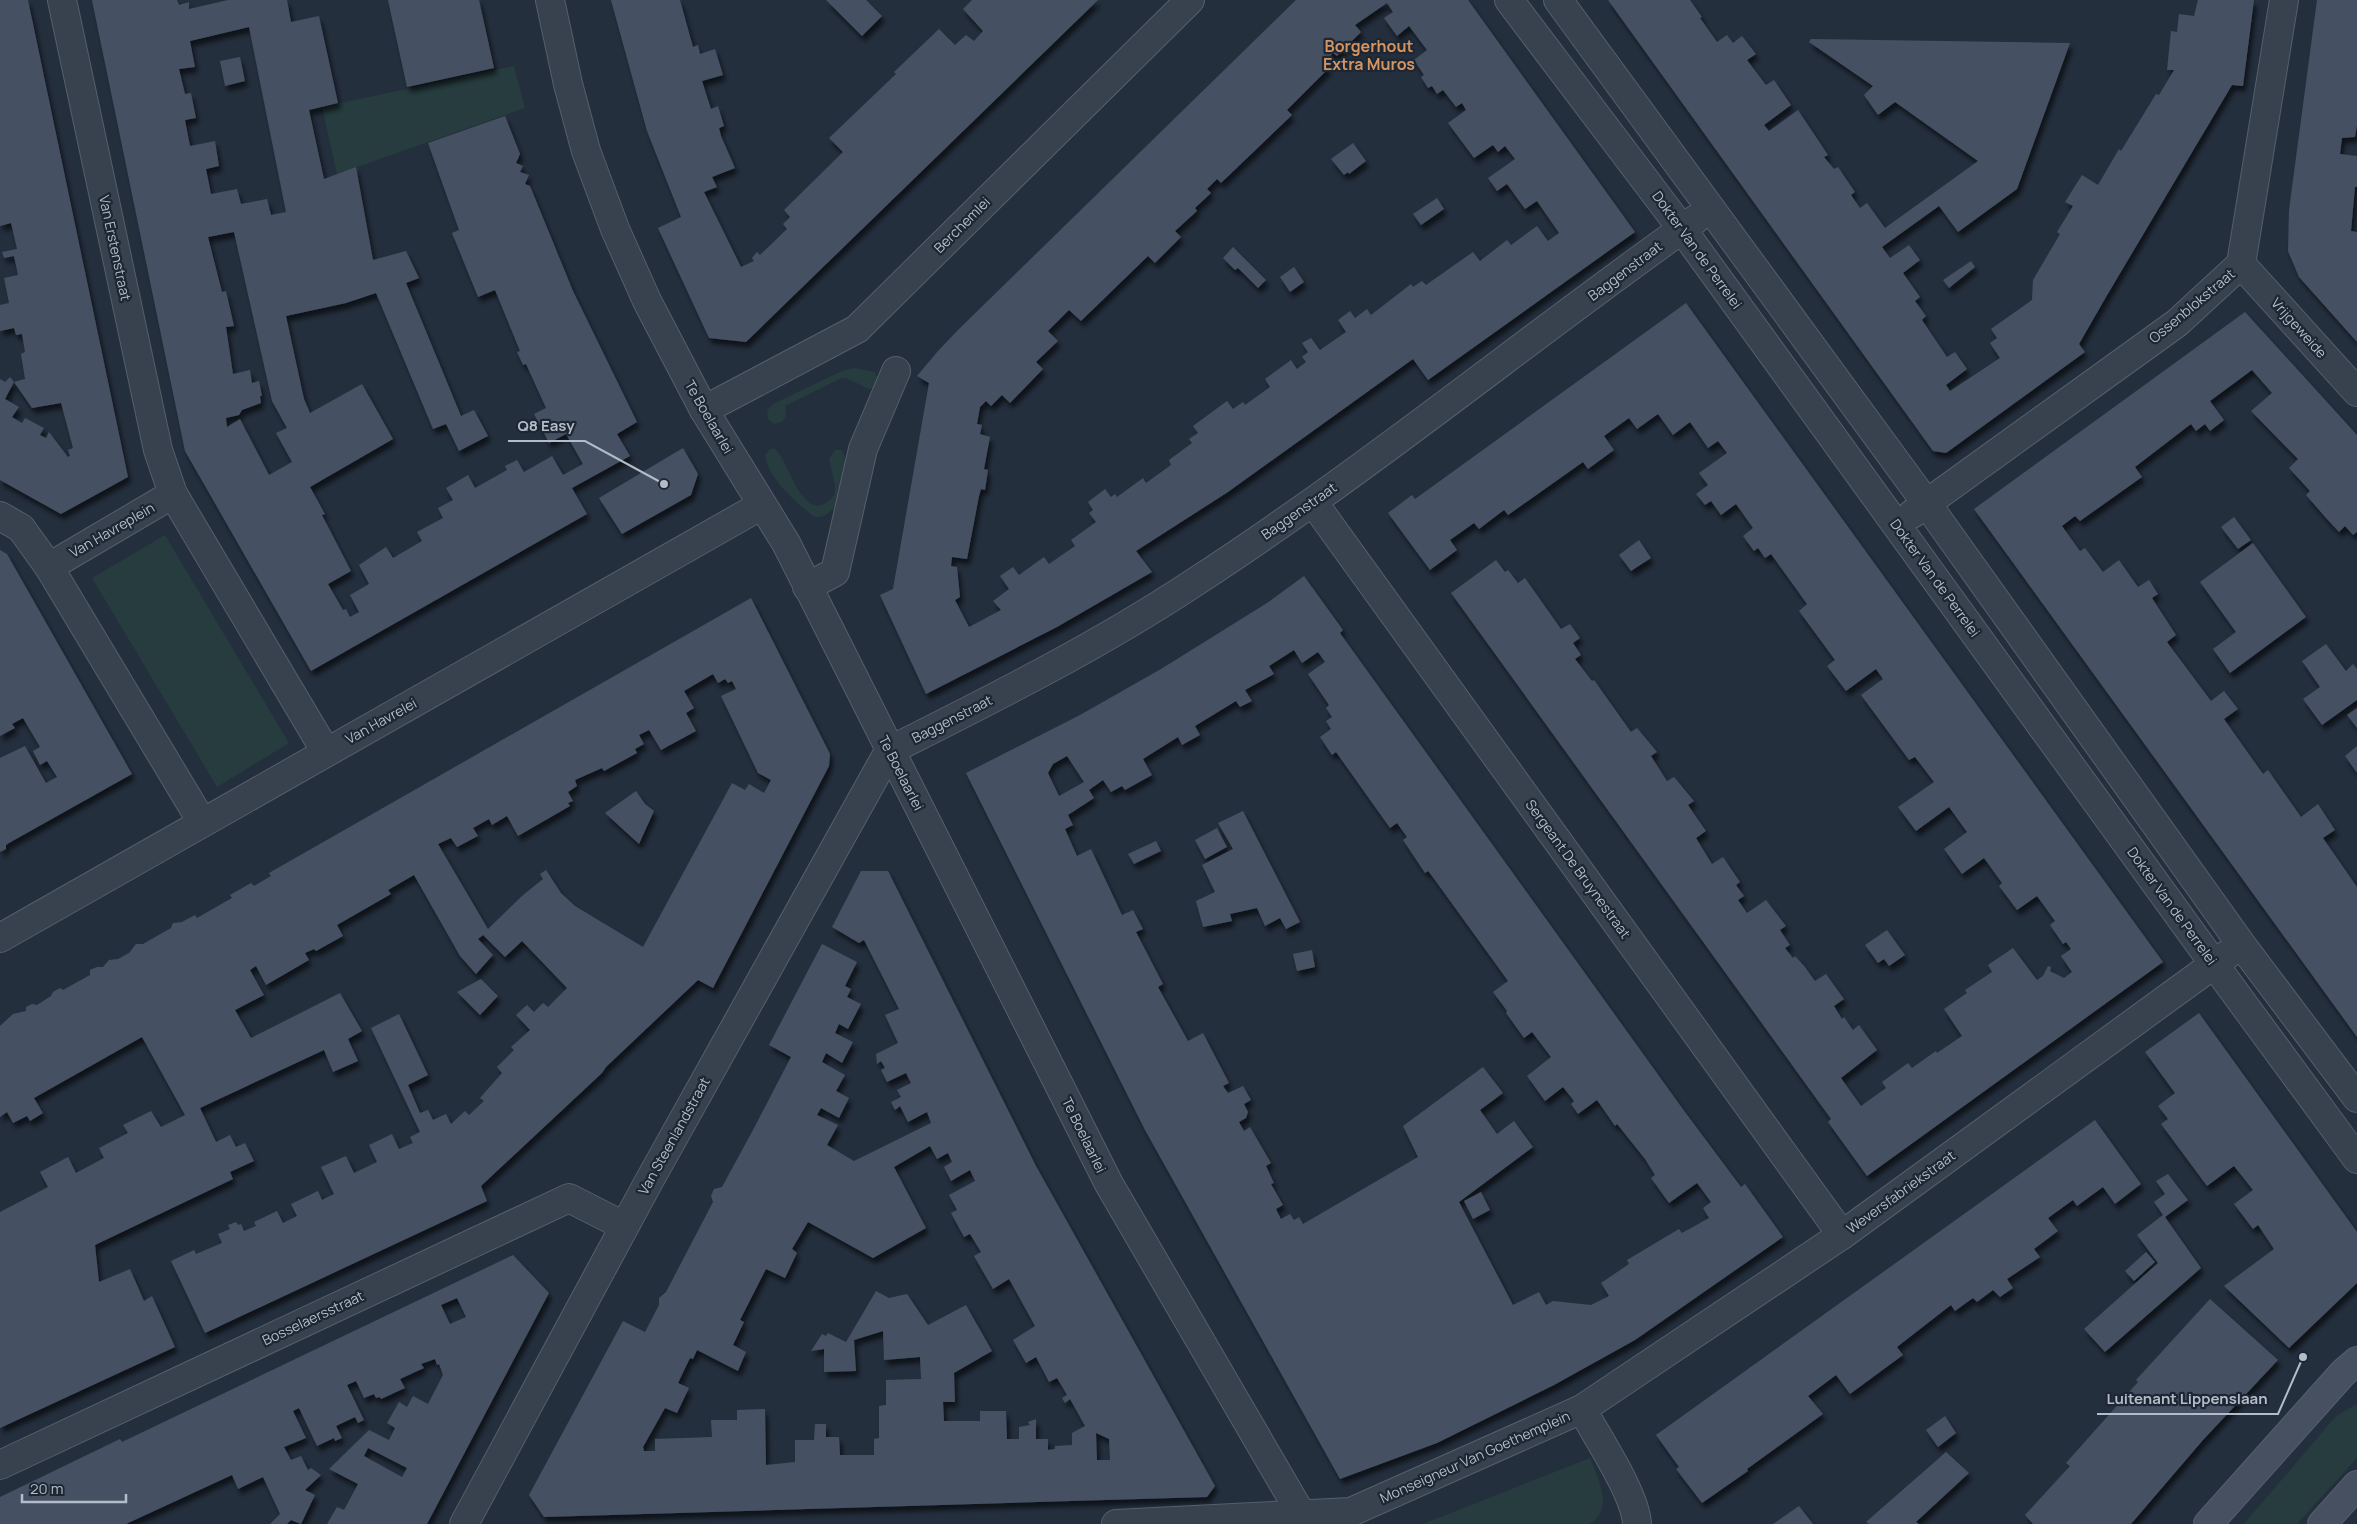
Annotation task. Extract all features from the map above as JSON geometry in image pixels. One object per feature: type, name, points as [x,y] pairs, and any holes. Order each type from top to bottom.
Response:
[{"type":"main road","points":[[2208,1524],[2352,1374]]},
{"type":"main road","points":[[2322,1524],[2357,1485]]},
{"type":"street","name":"Van Erstenstraat","points":[[62,0],[158,450],[172,494]]},
{"type":"street","name":"Te Boelaarlei","points":[[550,0],[568,84],[593,168],[616,229],[647,301],[704,410],[786,543],[1108,1184],[1304,1520]]},
{"type":"street","name":"Berchemlei","points":[[704,410],[857,329],[1190,0]]},
{"type":"street","name":"Dokter Van de Perrelei","points":[[1509,0],[1682,229],[2357,1159]]},
{"type":"street","points":[[1558,0],[1926,504],[2241,944],[2357,1098]]},
{"type":"street","name":"Ossenblokstraat","points":[[1897,525],[2177,323],[2241,264],[2284,0]]},
{"type":"street","name":"Baggenstraat","points":[[890,751],[1109,635],[1191,585],[1313,502],[1711,209]]},
{"type":"street","name":"Vrijgeweide","points":[[2241,264],[2357,392]]},
{"type":"street","points":[[807,587],[835,572],[863,449],[896,371]]},
{"type":"street","name":"Van Havreplein","points":[[49,566],[172,494]]},
{"type":"street","points":[[172,494],[326,752]]},
{"type":"street","name":"Sergeant De Bruynestraat","points":[[1313,502],[1842,1235]]},
{"type":"street","name":"Van Havrelei","points":[[0,938],[762,505]]},
{"type":"street","points":[[0,516],[21,528],[49,566],[202,822]]},
{"type":"street","name":"Van Steenlandstraat","points":[[465,1524],[624,1226],[890,751]]},
{"type":"street","name":"Weversfabriekstraat","points":[[1582,1409],[1842,1235],[2241,944]]},
{"type":"street","name":"Bosselaersstraat","points":[[0,1465],[569,1198],[624,1226]]},
{"type":"street","name":"Monseigneur Van Goethemplein","points":[[1116,1524],[1304,1520],[1352,1512],[1582,1409],[1629,1496],[1636,1515],[1637,1524]]},
{"type":"green space","points":[[514,66],[525,108],[337,174],[322,107]]},
{"type":"green space","points":[[855,368],[875,372],[878,380],[875,387],[869,389],[846,378],[839,379],[785,406],[786,416],[782,422],[774,424],[768,419],[767,411],[773,404],[844,370]]},
{"type":"green space","points":[[770,449],[775,449],[780,455],[806,500],[815,505],[824,504],[835,494],[835,485],[829,459],[835,450],[842,450],[845,458],[844,480],[841,492],[830,512],[822,516],[813,516],[798,504],[777,481],[767,464],[765,455]]},
{"type":"green space","points":[[165,535],[289,743],[217,787],[92,578]]},
{"type":"green space","points":[[2357,1404],[2357,1458],[2297,1524],[2244,1524],[2336,1416]]},
{"type":"green space","points":[[1590,1458],[1600,1484],[1603,1502],[1597,1518],[1589,1524],[1423,1524]]},
{"type":"building","points":[[0,0],[28,0],[128,477],[61,514],[0,480],[0,379],[5,382],[10,377],[14,382],[25,379],[21,354],[25,352],[22,334],[16,335],[14,328],[0,331],[0,305],[9,303],[4,278],[18,275],[14,256],[4,258],[2,252],[17,249],[11,223],[0,226]],"holes":[[[14,382],[32,408],[61,403],[73,448],[68,450],[70,456],[68,457],[49,432],[46,438],[40,435],[44,428],[25,418],[22,423],[12,417],[19,407],[5,399]]]},
{"type":"building","points":[[92,0],[177,0],[179,5],[189,2],[189,9],[228,0],[287,0],[291,22],[319,16],[338,103],[309,110],[324,179],[356,167],[373,260],[406,251],[419,278],[406,283],[461,416],[474,410],[488,436],[459,451],[446,424],[433,429],[376,293],[346,303],[286,316],[304,399],[310,413],[362,384],[393,439],[310,487],[325,514],[322,515],[351,571],[328,584],[343,610],[346,609],[350,617],[359,612],[350,595],[369,584],[359,565],[386,547],[393,558],[422,541],[417,532],[443,518],[438,508],[453,500],[446,488],[468,475],[475,488],[507,470],[505,466],[517,460],[524,472],[552,456],[563,475],[583,464],[566,434],[549,443],[534,414],[546,408],[526,364],[523,365],[517,352],[520,351],[495,290],[478,297],[452,233],[459,230],[428,143],[505,116],[520,154],[516,163],[523,166],[520,172],[529,175],[525,184],[530,186],[573,291],[637,422],[617,434],[630,456],[572,488],[587,514],[311,671],[185,451]],"holes":[[[249,27],[286,212],[271,215],[267,199],[241,204],[237,189],[211,194],[206,169],[219,166],[215,141],[190,146],[185,120],[196,118],[191,93],[185,94],[179,69],[195,67],[190,41]],[[234,232],[272,401],[287,428],[276,433],[292,462],[269,475],[240,419],[227,427],[226,418],[239,415],[242,410],[261,403],[260,396],[262,396],[259,381],[252,383],[250,370],[233,374],[226,327],[234,326],[226,291],[222,292],[208,237]]]},
{"type":"building","points":[[388,0],[479,0],[494,68],[407,87]]},
{"type":"building","points":[[611,0],[680,0],[693,47],[698,45],[700,54],[715,49],[723,75],[702,81],[711,109],[718,106],[724,126],[719,128],[721,136],[735,168],[712,177],[717,187],[704,192],[741,267],[754,261],[752,258],[757,252],[760,255],[787,229],[783,224],[790,217],[784,210],[843,152],[829,138],[896,74],[894,72],[939,29],[955,45],[966,35],[974,41],[983,31],[963,9],[972,0],[1098,0],[746,342],[709,338],[658,228],[681,217],[647,131]]},
{"type":"building","points":[[826,0],[866,0],[882,16],[862,36]]},
{"type":"building","points":[[1296,0],[1468,0],[1635,232],[1428,380],[1413,359],[1228,492],[1136,551],[1152,572],[1057,627],[926,694],[880,595],[893,589],[929,383],[917,376],[959,329]],"holes":[[[1387,3],[1393,12],[1384,18],[1397,36],[1409,26],[1427,50],[1414,60],[1424,75],[1421,77],[1428,88],[1432,86],[1437,94],[1443,90],[1456,107],[1462,103],[1466,110],[1448,123],[1474,158],[1493,145],[1498,152],[1505,146],[1515,159],[1488,178],[1497,191],[1507,184],[1525,209],[1537,201],[1559,233],[1548,241],[1537,226],[1511,245],[1507,240],[1480,261],[1473,252],[1426,285],[1422,281],[1413,287],[1411,284],[1371,315],[1367,309],[1355,318],[1350,311],[1338,320],[1346,332],[1320,350],[1311,338],[1302,343],[1308,352],[1302,357],[1306,362],[1297,369],[1291,360],[1265,379],[1270,387],[1245,405],[1243,402],[1233,409],[1227,401],[1193,426],[1198,433],[1189,439],[1192,443],[1169,460],[1171,465],[1146,483],[1143,478],[1117,497],[1115,494],[1111,497],[1105,489],[1088,502],[1093,510],[1089,513],[1096,522],[1071,540],[1075,546],[1049,564],[1044,557],[1019,575],[1013,567],[1000,576],[1009,589],[993,601],[1001,610],[969,627],[955,600],[960,597],[957,567],[951,566],[952,557],[967,559],[979,496],[981,489],[985,490],[988,470],[984,469],[990,437],[980,434],[982,425],[977,424],[980,407],[986,401],[991,406],[1002,395],[1010,403],[1043,369],[1036,362],[1058,341],[1048,331],[1069,310],[1081,321],[1148,256],[1155,263],[1181,237],[1175,231],[1197,211],[1195,208],[1211,193],[1207,189],[1217,179],[1221,183],[1292,115],[1287,110],[1329,68],[1324,64],[1333,53],[1337,56],[1361,32],[1355,25]]]},
{"type":"building","points":[[1608,0],[1690,0],[1717,42],[1727,35],[1733,43],[1742,36],[1756,54],[1747,60],[1766,85],[1774,80],[1791,105],[1764,125],[1769,131],[1798,110],[1828,155],[1824,157],[1834,169],[1838,167],[1855,192],[1851,195],[1860,208],[1867,203],[1885,228],[1978,161],[1895,102],[1878,115],[1864,95],[1873,86],[1809,42],[1811,39],[2070,43],[2017,189],[1958,232],[1939,206],[1882,247],[1890,258],[1909,245],[1920,260],[1903,273],[1920,297],[1915,301],[1926,316],[1922,320],[1947,357],[1955,352],[1967,369],[1946,385],[1950,391],[2000,358],[1990,343],[1997,338],[1991,329],[2032,300],[2033,280],[2060,234],[2057,232],[2073,206],[2065,202],[2082,175],[2098,185],[2119,149],[2121,151],[2156,94],[2159,95],[2174,70],[2167,70],[2171,31],[2177,32],[2179,14],[2194,16],[2198,0],[2254,0],[2243,86],[2232,85],[2106,297],[2079,344],[2085,352],[1946,453],[1933,451]]},
{"type":"building","points":[[2317,0],[2357,0],[2357,125],[2355,137],[2342,138],[2340,154],[2357,156],[2357,187],[2355,187],[2351,231],[2357,232],[2357,342],[2299,277],[2288,251],[2289,210]]},
{"type":"building","points":[[240,57],[245,81],[225,86],[220,61]]},
{"type":"building","points":[[1353,143],[1366,161],[1349,174],[1348,172],[1344,175],[1331,159]]},
{"type":"building","points":[[1437,198],[1444,209],[1421,225],[1413,214]]},
{"type":"building","points":[[1233,247],[1266,280],[1258,288],[1238,268],[1235,270],[1223,258]]},
{"type":"building","points":[[1971,261],[1975,267],[1949,288],[1943,280]]},
{"type":"building","points":[[1294,267],[1304,282],[1290,292],[1280,277]]},
{"type":"building","points":[[1686,303],[2163,962],[1867,1176],[1828,1122],[1831,1119],[1451,593],[1496,560],[1505,572],[1508,570],[1518,583],[1525,578],[1561,629],[1570,624],[1580,638],[1573,643],[1581,655],[1575,659],[1592,681],[1594,680],[1631,732],[1637,728],[1657,752],[1651,756],[1667,781],[1674,777],[1694,801],[1688,805],[1706,831],[1696,838],[1712,864],[1723,857],[1740,882],[1736,885],[1744,896],[1738,900],[1747,913],[1766,900],[1786,926],[1780,930],[1790,945],[1785,948],[1793,958],[1795,956],[1805,967],[1815,981],[1826,974],[1844,999],[1834,1006],[1842,1019],[1844,1017],[1853,1030],[1859,1025],[1877,1050],[1841,1078],[1861,1106],[1886,1088],[1882,1082],[1908,1063],[1912,1068],[1962,1036],[1944,1009],[1967,993],[1965,990],[1992,972],[1988,965],[2013,948],[2037,980],[2043,976],[2048,966],[2051,967],[2050,971],[2064,978],[2072,972],[2061,956],[2071,949],[2066,942],[2063,944],[2050,925],[2055,921],[2037,896],[2017,910],[1999,886],[2002,883],[1984,858],[1962,874],[1944,849],[1967,832],[1949,807],[1916,831],[1898,807],[1934,782],[1915,757],[1909,760],[1861,695],[1883,679],[1876,669],[1846,691],[1827,666],[1835,660],[1799,611],[1807,604],[1771,554],[1765,558],[1758,548],[1754,551],[1743,536],[1753,528],[1736,504],[1721,515],[1711,501],[1705,505],[1696,494],[1708,485],[1699,473],[1727,453],[1718,441],[1708,448],[1690,422],[1673,435],[1658,414],[1637,429],[1629,418],[1604,436],[1614,450],[1588,469],[1583,462],[1508,515],[1504,510],[1479,529],[1474,523],[1450,540],[1457,550],[1430,570],[1388,513],[1412,495],[1415,499]]},
{"type":"building","points":[[2245,312],[2357,435],[2357,532],[2353,535],[2345,526],[2339,532],[2326,518],[2306,495],[2310,491],[2289,468],[2298,459],[2251,411],[2272,393],[2252,370],[2210,401],[2224,420],[2210,431],[2205,424],[2196,431],[2191,424],[2135,467],[2142,477],[2080,521],[2075,516],[2062,526],[2080,551],[2085,548],[2103,572],[2119,560],[2138,587],[2149,580],[2158,594],[2152,598],[2176,635],[2167,642],[2211,701],[2224,691],[2238,709],[2224,719],[2263,774],[2268,770],[2301,817],[2318,804],[2335,830],[2323,838],[2357,887],[2357,1037],[1974,509]]},
{"type":"building","points":[[683,448],[698,474],[691,495],[622,534],[599,498]]},
{"type":"building","points":[[2234,517],[2251,540],[2238,549],[2221,527]]},
{"type":"building","points":[[1639,540],[1651,558],[1631,571],[1619,555]]},
{"type":"building","points":[[2253,543],[2306,617],[2230,673],[2213,649],[2236,632],[2200,582]]},
{"type":"building","points":[[0,550],[7,554],[132,774],[9,843],[6,845],[6,849],[0,852],[0,758],[25,746],[46,783],[57,777],[47,761],[40,765],[33,751],[40,747],[23,718],[12,724],[15,728],[0,736]]},
{"type":"building","points":[[1304,576],[1343,630],[1340,633],[1685,1112],[1741,1187],[1745,1184],[1783,1237],[1635,1340],[1554,1385],[1437,1443],[1340,1479],[1145,1130],[966,773],[1080,715],[1161,669],[1267,603]],"holes":[[[1294,650],[1302,663],[1318,652],[1325,662],[1308,674],[1329,705],[1326,708],[1332,717],[1326,721],[1331,729],[1320,737],[1332,755],[1336,752],[1390,828],[1397,823],[1407,837],[1403,840],[1425,873],[1428,871],[1432,876],[1508,981],[1493,992],[1507,1011],[1506,1013],[1524,1038],[1532,1032],[1551,1057],[1527,1076],[1545,1101],[1563,1087],[1574,1101],[1571,1104],[1578,1114],[1597,1100],[1615,1126],[1617,1124],[1645,1159],[1655,1175],[1651,1178],[1669,1203],[1697,1183],[1711,1202],[1703,1208],[1709,1218],[1682,1233],[1679,1229],[1627,1260],[1629,1264],[1601,1283],[1609,1296],[1591,1305],[1553,1301],[1546,1305],[1539,1292],[1513,1305],[1459,1202],[1533,1147],[1514,1121],[1497,1134],[1480,1110],[1503,1093],[1483,1067],[1403,1126],[1418,1157],[1303,1224],[1299,1217],[1294,1220],[1290,1214],[1281,1219],[1276,1209],[1283,1205],[1271,1184],[1274,1183],[1266,1166],[1271,1163],[1250,1127],[1244,1131],[1239,1122],[1246,1118],[1248,1112],[1244,1104],[1251,1100],[1243,1086],[1228,1093],[1223,1086],[1229,1083],[1203,1033],[1188,1041],[1158,987],[1163,984],[1136,932],[1143,929],[1133,910],[1122,915],[1091,849],[1077,856],[1065,829],[1073,825],[1068,815],[1094,798],[1089,790],[1103,780],[1111,792],[1122,786],[1125,790],[1152,775],[1143,759],[1178,737],[1182,745],[1200,735],[1195,726],[1236,701],[1240,707],[1252,701],[1245,690],[1274,674],[1269,666]],[[1067,756],[1084,782],[1059,796],[1048,773],[1053,764]]]},
{"type":"building","points":[[751,598],[830,754],[829,766],[713,988],[698,980],[481,1186],[487,1201],[205,1333],[171,1261],[194,1250],[196,1254],[222,1243],[218,1234],[230,1229],[228,1225],[236,1222],[238,1225],[241,1224],[244,1231],[256,1226],[254,1222],[277,1211],[283,1223],[297,1216],[291,1204],[318,1191],[322,1200],[334,1194],[321,1167],[346,1156],[354,1173],[377,1162],[369,1145],[392,1134],[399,1149],[413,1143],[410,1137],[420,1132],[371,1028],[399,1014],[428,1075],[408,1085],[420,1113],[428,1110],[433,1120],[446,1114],[451,1124],[465,1111],[469,1115],[484,1101],[480,1098],[502,1073],[497,1067],[514,1050],[511,1047],[530,1030],[516,1015],[527,1005],[534,1012],[543,1003],[548,1007],[567,988],[522,941],[505,957],[483,935],[478,939],[493,955],[476,974],[460,956],[414,875],[388,890],[391,894],[337,925],[343,936],[316,951],[314,949],[305,953],[309,960],[266,985],[256,966],[250,970],[264,995],[235,1010],[251,1038],[340,993],[362,1031],[348,1039],[358,1061],[333,1072],[324,1050],[200,1108],[216,1142],[230,1135],[236,1147],[245,1143],[254,1161],[230,1172],[233,1179],[95,1245],[99,1282],[130,1269],[144,1301],[152,1296],[175,1347],[0,1428],[0,1212],[48,1187],[40,1172],[68,1157],[76,1173],[104,1158],[99,1148],[128,1133],[123,1125],[151,1111],[161,1127],[185,1115],[142,1037],[34,1098],[43,1113],[30,1121],[27,1116],[13,1123],[7,1112],[0,1117],[0,1026],[13,1014],[26,1011],[26,1007],[32,1004],[37,1005],[60,988],[63,990],[90,975],[90,970],[103,967],[109,960],[118,959],[129,953],[136,944],[143,944],[171,928],[173,923],[182,922],[195,915],[197,918],[232,898],[230,895],[251,883],[254,886],[271,876],[269,873]],"holes":[[[713,674],[718,683],[725,679],[728,683],[732,681],[736,689],[721,696],[758,773],[771,780],[764,793],[749,784],[745,790],[732,783],[643,947],[575,906],[561,893],[546,870],[540,874],[543,879],[522,896],[488,929],[438,844],[451,838],[457,847],[478,836],[473,828],[489,819],[492,825],[507,816],[518,836],[570,806],[568,803],[573,801],[568,792],[577,786],[575,780],[602,768],[604,771],[637,753],[635,749],[644,744],[639,735],[649,730],[661,750],[696,731],[686,713],[694,708],[684,691]]]},
{"type":"building","points":[[2326,644],[2346,671],[2353,664],[2357,669],[2357,700],[2322,725],[2303,699],[2320,687],[2302,661]]},
{"type":"building","points":[[2357,708],[2357,728],[2347,715]]},
{"type":"building","points":[[2357,746],[2357,773],[2345,756]]},
{"type":"building","points":[[636,791],[645,804],[654,811],[639,844],[605,813]]},
{"type":"building","points":[[1243,811],[1300,922],[1286,929],[1280,918],[1265,926],[1257,908],[1230,914],[1232,921],[1203,927],[1196,901],[1215,892],[1202,865],[1233,849],[1218,823]]},
{"type":"building","points":[[1217,828],[1227,847],[1205,859],[1195,840]]},
{"type":"building","points":[[1156,841],[1161,851],[1134,864],[1128,854]]},
{"type":"building","points":[[861,871],[888,871],[1036,1166],[1215,1486],[1207,1497],[544,1517],[529,1495],[623,1321],[645,1332],[659,1305],[659,1298],[666,1292],[713,1202],[711,1196],[714,1189],[722,1187],[753,1130],[791,1057],[769,1045],[822,944],[857,962],[845,986],[851,989],[847,997],[861,1004],[848,1029],[839,1024],[835,1033],[853,1042],[842,1063],[826,1053],[822,1062],[845,1075],[836,1091],[849,1098],[839,1118],[821,1108],[817,1115],[838,1125],[827,1145],[854,1161],[931,1123],[927,1112],[908,1122],[900,1106],[895,1110],[891,1102],[901,1097],[897,1090],[911,1083],[906,1073],[887,1082],[881,1070],[885,1068],[881,1061],[877,1064],[876,1054],[898,1043],[885,1015],[899,1009],[864,940],[859,943],[832,927]],"holes":[[[930,1146],[937,1159],[948,1153],[952,1162],[944,1167],[951,1181],[970,1170],[975,1181],[949,1195],[957,1210],[951,1213],[964,1237],[970,1234],[981,1252],[974,1256],[993,1289],[1009,1279],[1035,1326],[1013,1340],[1026,1363],[1036,1357],[1049,1382],[1057,1378],[1067,1395],[1062,1398],[1065,1403],[1070,1399],[1085,1426],[1072,1433],[1072,1445],[1055,1446],[1055,1449],[1048,1450],[1048,1439],[1036,1439],[1036,1419],[1028,1422],[1030,1425],[1019,1427],[1019,1439],[1007,1439],[1006,1411],[980,1411],[980,1421],[944,1421],[943,1402],[955,1402],[954,1373],[992,1351],[966,1305],[928,1325],[907,1294],[889,1298],[876,1291],[846,1342],[828,1333],[826,1336],[822,1334],[811,1351],[824,1349],[824,1372],[856,1371],[854,1340],[883,1331],[884,1360],[920,1357],[921,1379],[886,1380],[886,1405],[879,1406],[879,1438],[874,1439],[874,1455],[840,1455],[839,1437],[826,1437],[826,1424],[815,1424],[814,1440],[795,1440],[795,1462],[766,1465],[765,1409],[737,1410],[737,1420],[711,1420],[712,1437],[655,1439],[655,1451],[644,1451],[643,1447],[665,1408],[677,1413],[689,1388],[678,1383],[690,1358],[693,1359],[697,1350],[738,1371],[746,1352],[733,1345],[744,1322],[740,1320],[766,1269],[785,1278],[797,1253],[792,1249],[808,1222],[873,1258],[926,1228],[894,1167]],[[1096,1433],[1109,1439],[1110,1460],[1097,1460]]]},
{"type":"building","points":[[1887,930],[1905,955],[1889,966],[1884,959],[1878,963],[1865,945]]},
{"type":"building","points":[[1312,950],[1315,967],[1297,971],[1293,954]]},
{"type":"building","points":[[481,979],[498,996],[480,1015],[457,992]]},
{"type":"building","points":[[2199,1013],[2357,1232],[2357,1283],[2289,1348],[2224,1286],[2274,1249],[2258,1225],[2253,1229],[2234,1204],[2253,1190],[2234,1166],[2207,1186],[2161,1124],[2168,1119],[2158,1106],[2175,1093],[2145,1052]]},
{"type":"building","points":[[2095,1120],[2141,1184],[2115,1204],[2103,1187],[2077,1206],[2073,1200],[2048,1218],[2058,1231],[2034,1249],[2040,1257],[2007,1279],[2013,1288],[2000,1297],[1993,1290],[1977,1302],[1973,1298],[1955,1311],[1951,1305],[1897,1347],[1903,1355],[1850,1394],[1836,1375],[1808,1396],[1823,1414],[1702,1503],[1676,1469],[1679,1467],[1656,1435]]},
{"type":"building","points":[[2168,1174],[2188,1200],[2165,1217],[2201,1268],[2105,1352],[2084,1329],[2158,1263],[2137,1235],[2163,1215],[2154,1202],[2165,1194],[2156,1181]]},
{"type":"building","points":[[1481,1192],[1490,1210],[1473,1219],[1464,1201]]},
{"type":"building","points":[[2146,1252],[2155,1262],[2134,1281],[2125,1271]]},
{"type":"building","points":[[513,1255],[549,1293],[427,1524],[327,1524],[337,1507],[344,1510],[358,1484],[329,1469],[369,1430],[389,1440],[395,1428],[387,1423],[399,1402],[407,1407],[413,1396],[428,1404],[443,1375],[435,1359],[421,1364],[424,1368],[400,1379],[405,1388],[381,1399],[380,1397],[376,1398],[374,1394],[364,1398],[356,1381],[347,1385],[364,1420],[358,1423],[355,1417],[336,1426],[342,1438],[335,1441],[334,1438],[317,1446],[299,1408],[293,1411],[306,1438],[284,1447],[291,1460],[301,1456],[308,1470],[311,1468],[321,1475],[305,1490],[315,1495],[301,1524],[291,1520],[287,1524],[270,1524],[280,1514],[263,1477],[238,1489],[232,1475],[126,1524],[0,1524],[0,1497],[120,1439],[122,1442]],"holes":[[[457,1298],[466,1317],[450,1324],[441,1305]],[[368,1448],[407,1468],[402,1477],[364,1456]]]},
{"type":"building","points":[[2210,1299],[2278,1360],[2203,1440],[2131,1524],[2033,1524],[2025,1515],[2070,1466],[2066,1463],[2138,1382],[2136,1380]]},
{"type":"building","points":[[1945,1416],[1956,1433],[1938,1447],[1926,1430]]},
{"type":"building","points":[[1946,1452],[1969,1473],[1916,1522],[1919,1524],[1869,1524],[1866,1522]]},
{"type":"building","points":[[1799,1506],[1813,1524],[1773,1524]]},
{"type":"place","name":"Q8 Easy","points":[[664,484]]},
{"type":"place","name":"Luitenant Lippenslaan","points":[[2303,1357]]},
{"type":"district","name":"Borgerhout Extra Muros","points":[[1369,55]]}]
